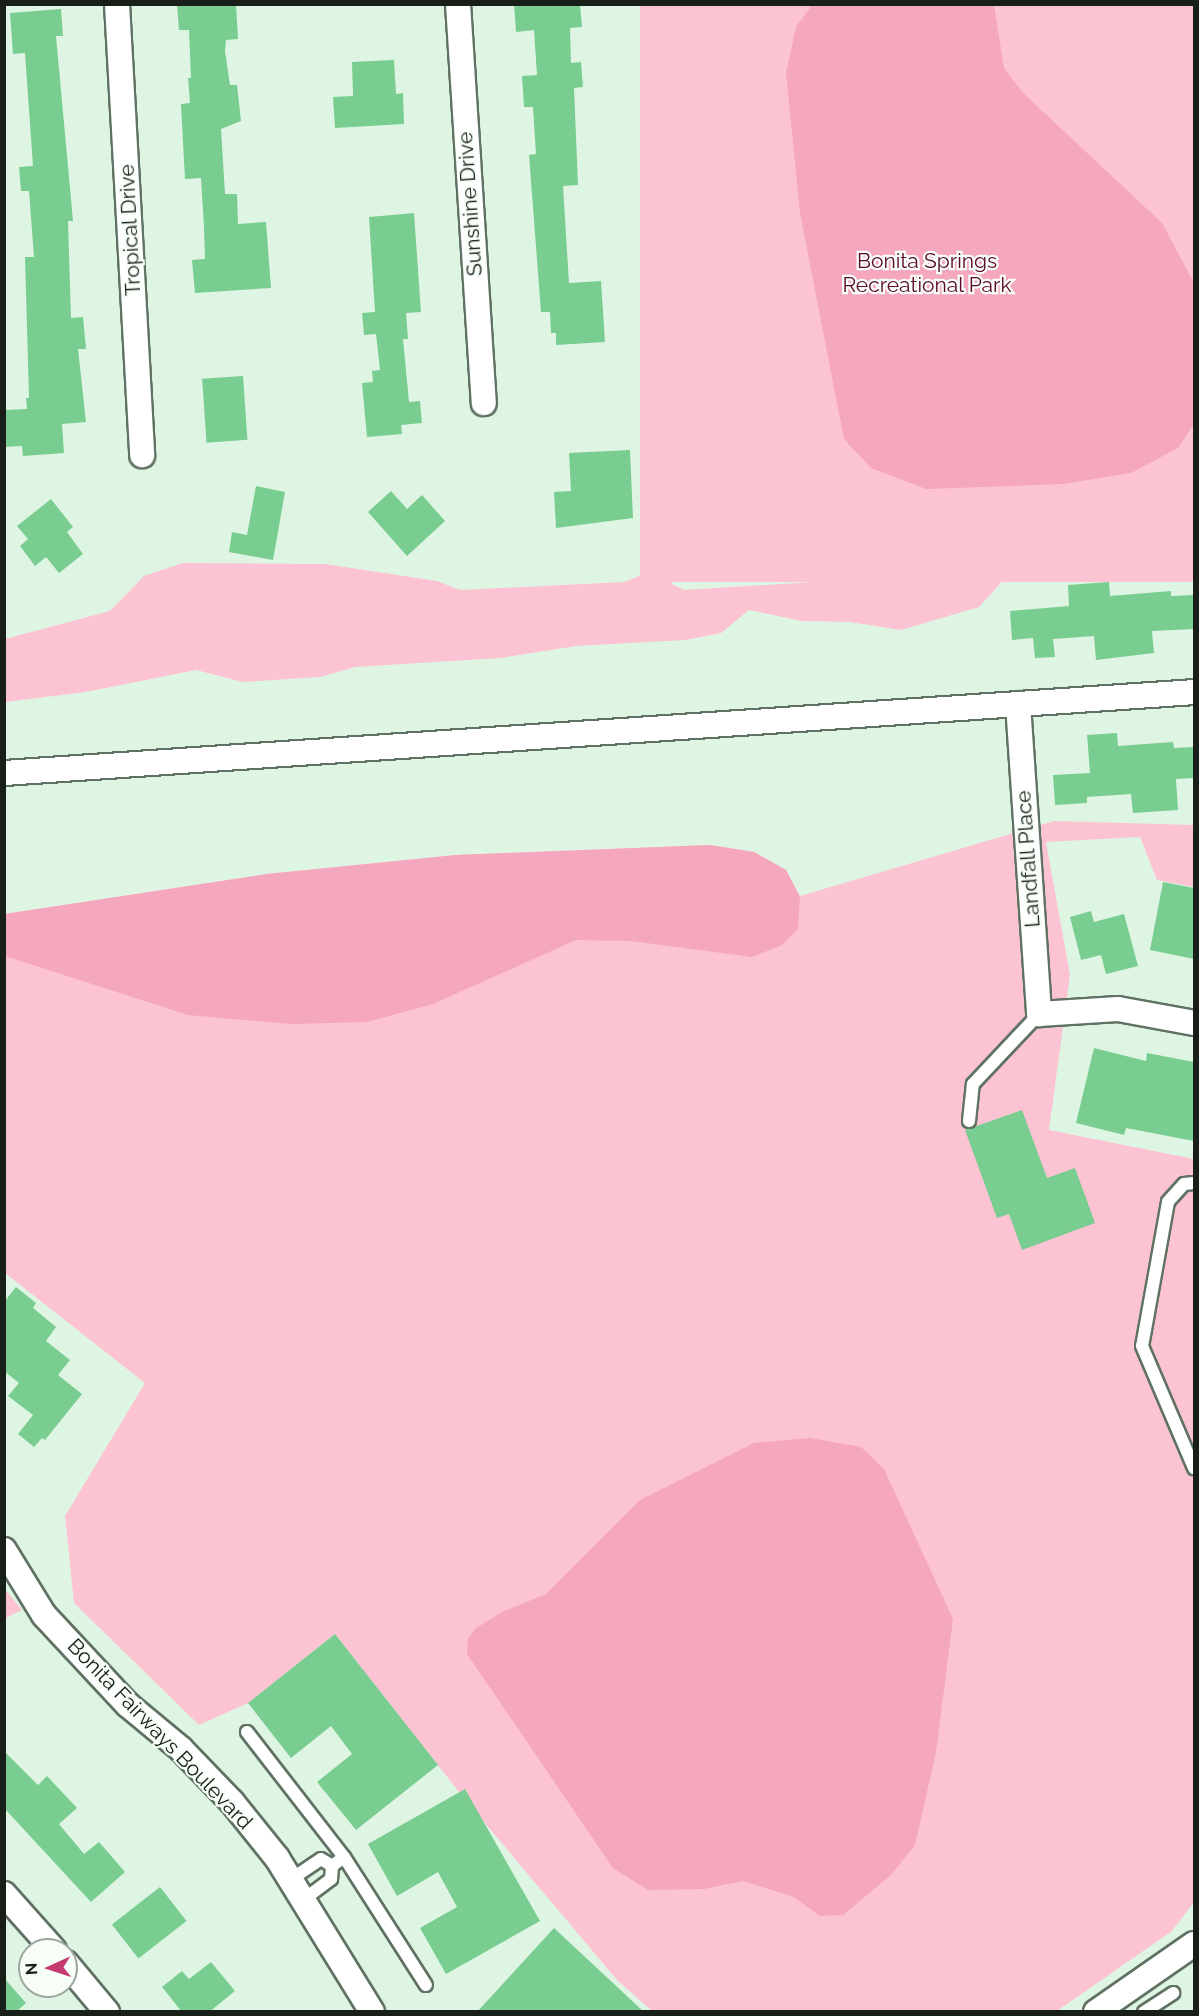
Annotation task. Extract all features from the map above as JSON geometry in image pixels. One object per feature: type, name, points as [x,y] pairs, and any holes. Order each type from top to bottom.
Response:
[{"type":"street","name":"Tropical Drive","points":[[117,4],[142,455]]},
{"type":"street","name":"Sunshine Drive","points":[[458,4],[484,403]]},
{"type":"street","points":[[4,773],[1194,692]]},
{"type":"street","name":"Landfall Place","points":[[1018,704],[1039,1014]]},
{"type":"street","points":[[1039,1014],[1118,1009],[1194,1023]]},
{"type":"street","name":"Bonita Fairways Boulevard","points":[[4,1550],[44,1615],[128,1705],[181,1749],[232,1802],[297,1890],[372,2012]]},
{"type":"street","points":[[4,1894],[43,1938]]},
{"type":"street","points":[[1096,2012],[1193,1943]]},
{"type":"street","points":[[78,1977],[107,2012]]},
{"type":"lane","points":[[969,1121],[973,1084],[1039,1014]]},
{"type":"lane","points":[[1194,1183],[1184,1184],[1168,1202],[1158,1241],[1142,1346],[1194,1468]]},
{"type":"lane","points":[[248,1732],[344,1857],[426,1985]]},
{"type":"lane","points":[[297,1890],[331,1879],[332,1866],[344,1857]]},
{"type":"lane","points":[[297,1890],[321,1859],[332,1866]]},
{"type":"lane","points":[[1144,2012],[1173,1993]]},
{"type":"green space","name":"Bonita Springs Recreational Park","points":[[640,5],[1194,5],[1194,582],[640,582]]},
{"type":"green space","points":[[670,557],[672,584],[684,590],[1006,570],[1000,584],[979,607],[901,630],[850,622],[802,621],[749,610],[721,633],[685,640],[576,646],[500,658],[355,667],[320,677],[243,682],[196,670],[86,692],[5,702],[5,639],[110,611],[144,576],[183,563],[325,564],[437,581],[460,590],[624,582],[660,568]]},
{"type":"green space","points":[[1054,821],[1194,825],[1194,887],[1157,880],[1140,837],[1046,842],[1070,975],[1049,1130],[1194,1159],[1194,1902],[1172,1931],[1057,2011],[652,2011],[617,1980],[463,1797],[335,1634],[248,1703],[199,1725],[74,1603],[65,1516],[145,1383],[5,1273],[4,914],[267,874],[456,855],[710,845],[754,852],[786,870],[800,896]]},
{"type":"green space","points":[[5,1589],[22,1610],[4,1618]]},
{"type":"shaded area","points":[[812,5],[994,5],[1004,68],[1023,93],[1162,223],[1194,283],[1194,424],[1178,448],[1131,473],[1063,484],[926,489],[871,468],[844,439],[800,213],[786,73],[796,27]]},
{"type":"shaded area","points":[[710,845],[754,852],[786,870],[800,897],[798,929],[782,945],[752,957],[631,941],[576,940],[433,1004],[367,1022],[290,1024],[188,1015],[5,956],[5,914],[267,874],[456,855]]},
{"type":"shaded area","points":[[810,1438],[861,1447],[884,1469],[953,1619],[936,1752],[915,1845],[891,1875],[843,1915],[820,1916],[794,1897],[743,1881],[704,1889],[648,1890],[613,1868],[467,1654],[468,1639],[476,1628],[504,1611],[546,1594],[640,1500],[754,1443]]},
{"type":"building","points":[[177,4],[236,4],[238,39],[226,40],[225,51],[230,85],[237,85],[241,121],[221,129],[225,194],[237,194],[238,224],[266,222],[271,288],[195,293],[192,260],[205,259],[201,178],[185,179],[181,104],[190,103],[189,30],[179,30]]},
{"type":"building","points":[[514,4],[580,4],[582,27],[570,28],[571,63],[581,62],[583,87],[574,88],[578,185],[563,186],[569,283],[601,281],[605,342],[556,345],[556,333],[551,333],[550,312],[541,312],[529,155],[536,154],[533,107],[524,107],[522,76],[537,75],[534,30],[516,32]]},
{"type":"building","points":[[61,9],[63,36],[56,36],[73,221],[68,221],[71,318],[83,317],[86,349],[78,349],[86,422],[62,424],[64,453],[23,456],[22,446],[4,447],[4,410],[27,409],[26,398],[29,398],[25,257],[34,257],[29,191],[21,191],[19,167],[33,166],[25,53],[13,54],[10,13]]},
{"type":"building","points":[[394,60],[396,94],[403,93],[404,124],[335,128],[333,97],[353,96],[352,62]]},
{"type":"building","points":[[414,213],[421,312],[406,313],[408,339],[403,339],[409,402],[420,401],[422,423],[401,425],[402,434],[367,437],[362,383],[373,382],[372,371],[380,370],[376,334],[364,335],[362,313],[375,312],[369,217]]},
{"type":"building","points":[[243,376],[247,440],[207,443],[202,379]]},
{"type":"building","points":[[630,450],[633,518],[556,528],[554,492],[571,491],[569,453]]},
{"type":"building","points":[[256,486],[285,492],[273,560],[229,552],[232,532],[247,535]]},
{"type":"building","points":[[391,491],[407,509],[422,495],[445,521],[407,556],[368,512]]},
{"type":"building","points":[[51,499],[73,527],[67,532],[83,554],[59,573],[46,557],[35,566],[20,546],[28,539],[17,526]]},
{"type":"building","points":[[1109,582],[1110,596],[1171,591],[1171,596],[1194,595],[1194,629],[1152,631],[1154,653],[1096,660],[1094,636],[1053,639],[1055,657],[1035,658],[1033,638],[1012,640],[1010,611],[1069,606],[1068,585]]},
{"type":"building","points":[[1117,733],[1118,746],[1173,742],[1174,748],[1194,747],[1194,778],[1176,779],[1178,810],[1133,813],[1131,794],[1087,797],[1087,803],[1055,805],[1053,775],[1090,773],[1087,735]]},
{"type":"building","points":[[1163,882],[1194,888],[1194,959],[1150,950]]},
{"type":"building","points":[[1091,911],[1094,922],[1124,914],[1138,966],[1106,974],[1101,955],[1081,960],[1070,917]]},
{"type":"building","points":[[1094,1048],[1146,1061],[1147,1053],[1194,1062],[1194,1141],[1126,1128],[1124,1135],[1076,1123]]},
{"type":"building","points":[[1022,1110],[1047,1178],[1075,1168],[1095,1223],[1022,1250],[1009,1214],[997,1218],[965,1130]]},
{"type":"building","points":[[16,1287],[36,1303],[33,1308],[56,1327],[46,1341],[70,1360],[58,1375],[82,1394],[45,1440],[42,1438],[34,1447],[18,1434],[33,1415],[8,1396],[19,1383],[4,1371],[4,1302]]},
{"type":"building","points":[[335,1634],[438,1765],[356,1830],[317,1782],[352,1754],[331,1726],[291,1758],[248,1703]]},
{"type":"building","points":[[4,1751],[38,1785],[47,1776],[77,1808],[59,1824],[84,1854],[99,1842],[125,1872],[91,1902],[4,1808]]},
{"type":"building","points":[[465,1789],[540,1921],[446,1974],[420,1928],[457,1907],[438,1872],[397,1896],[368,1844]]},
{"type":"building","points":[[160,1887],[186,1921],[138,1958],[112,1925]]},
{"type":"building","points":[[554,1928],[644,2012],[477,2012]]},
{"type":"building","points":[[211,1962],[235,1991],[209,2012],[182,2012],[162,1987],[182,1971],[189,1979]]},
{"type":"building","points":[[4,1978],[18,1994],[18,1998],[22,1998],[26,2003],[16,2012],[4,2012]]}]
